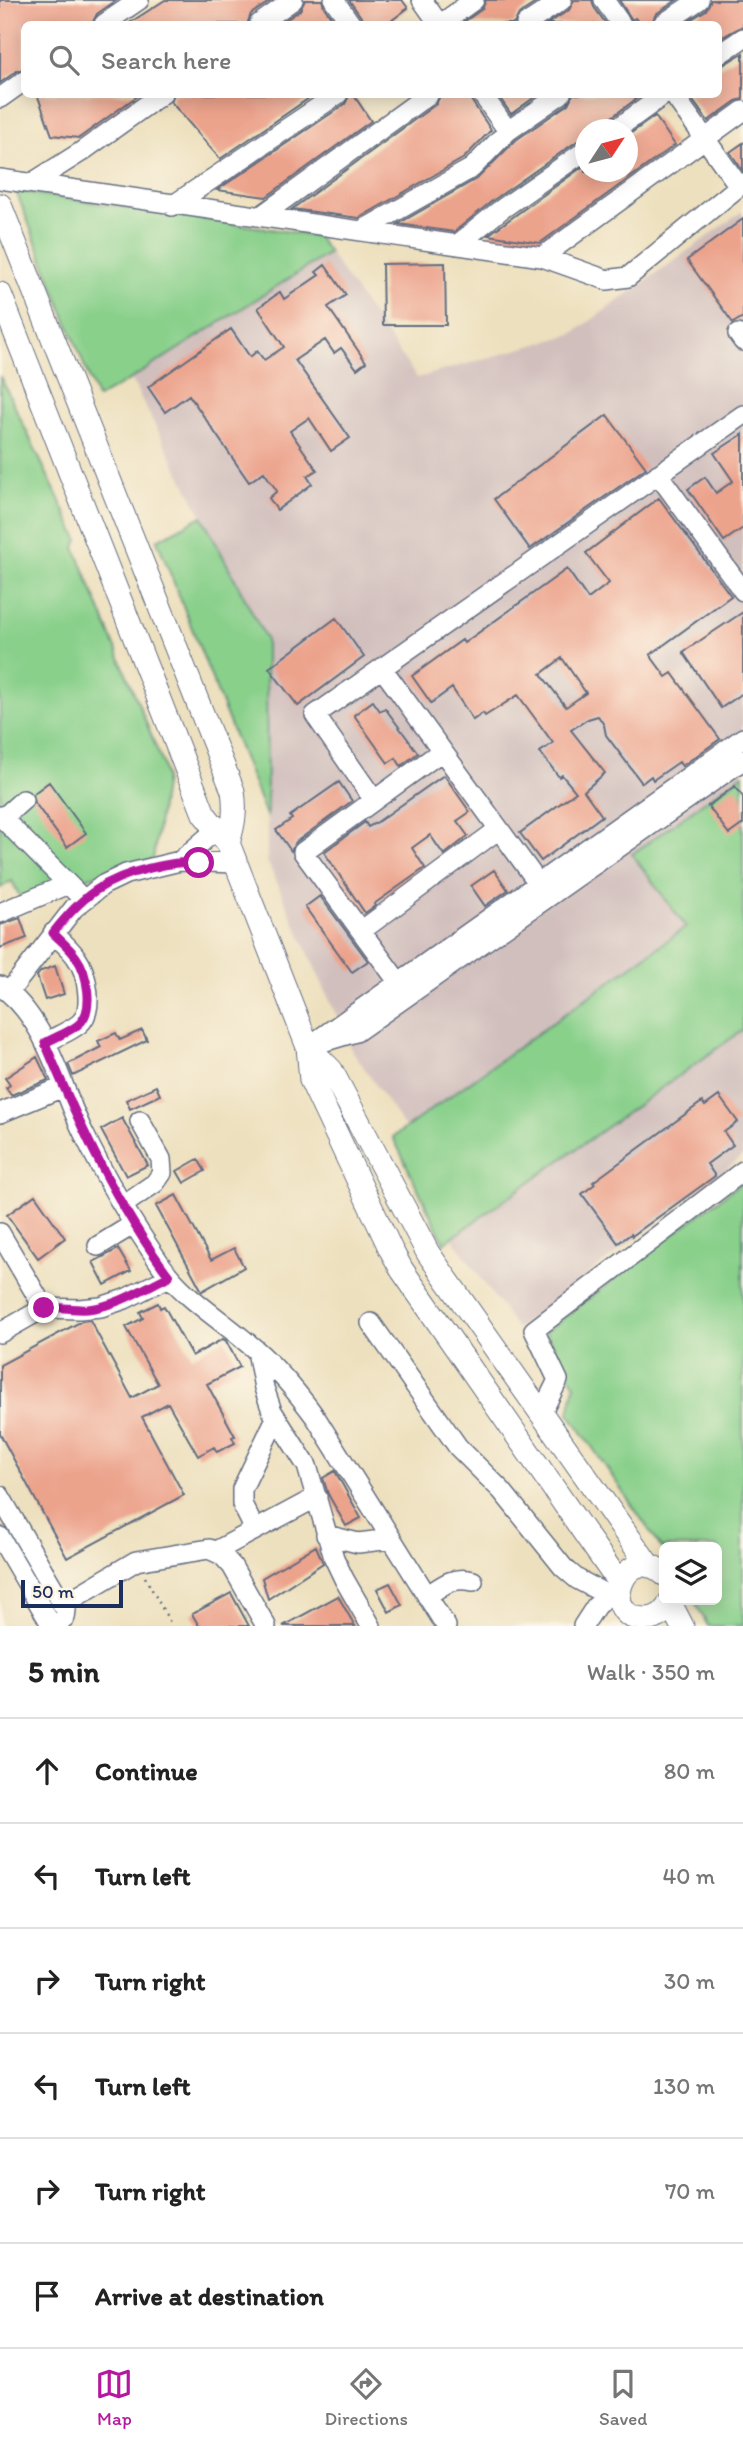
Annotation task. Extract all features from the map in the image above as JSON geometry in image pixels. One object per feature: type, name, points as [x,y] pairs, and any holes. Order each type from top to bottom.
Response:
[{"type":"main road","points":[[0,205],[233,791],[234,826],[226,845]]},
{"type":"main road","points":[[0,294],[204,814],[226,845],[308,1047],[311,1080],[402,1270],[615,1588],[622,1606],[638,1622],[660,1615],[667,1605]]},
{"type":"main road","points":[[308,1047],[331,1070],[428,1253],[657,1570]]},
{"type":"main road","points":[[615,1588],[631,1569],[657,1570]]},
{"type":"main road","points":[[672,1605],[682,1626]]},
{"type":"street","points":[[108,21],[139,0]]},
{"type":"street","points":[[263,21],[293,0]]},
{"type":"street","points":[[334,0],[349,21]]},
{"type":"street","points":[[422,0],[438,21]]},
{"type":"street","points":[[444,21],[474,0]]},
{"type":"street","points":[[530,21],[562,0]]},
{"type":"street","points":[[604,0],[619,21]]},
{"type":"street","points":[[668,21],[699,0]]},
{"type":"street","points":[[722,53],[743,38]]},
{"type":"street","points":[[0,98],[21,83]]},
{"type":"street","points":[[32,183],[156,98]]},
{"type":"street","points":[[172,206],[332,98]]},
{"type":"street","points":[[400,98],[408,111]]},
{"type":"street","points":[[261,216],[424,98]]},
{"type":"street","points":[[485,98],[508,131]]},
{"type":"street","points":[[362,231],[472,168],[508,131],[555,98]]},
{"type":"street","points":[[630,119],[659,98]]},
{"type":"street","points":[[0,179],[172,206],[261,216],[542,257],[607,280],[628,277],[741,185],[704,140],[676,98]]},
{"type":"street","points":[[542,257],[743,111]]},
{"type":"street","points":[[457,245],[499,211],[575,158]]},
{"type":"street","points":[[374,800],[316,715],[743,415]]},
{"type":"street","points":[[658,474],[743,591]]},
{"type":"street","points":[[382,668],[542,889]]},
{"type":"street","points":[[308,1047],[356,1032],[743,738]]},
{"type":"street","points":[[399,983],[303,852],[442,751]]},
{"type":"street","points":[[308,1047],[399,983],[743,760]]},
{"type":"street","points":[[23,800],[1,817],[83,900]]},
{"type":"street","points":[[361,931],[499,829]]},
{"type":"street","points":[[226,845],[180,861],[126,874],[103,884],[83,900],[4,989],[31,1017],[83,1132],[134,1224],[169,1276],[190,1297],[257,1351],[294,1389],[316,1418],[446,1626]]},
{"type":"street","points":[[180,861],[226,845]]},
{"type":"street","points":[[0,913],[68,884]]},
{"type":"street","points":[[45,1043],[78,1026],[85,1016],[87,1005],[85,977],[78,959],[53,933]]},
{"type":"street","points":[[0,1113],[63,1087]]},
{"type":"street","points":[[123,1205],[155,1184],[162,1173],[160,1160],[140,1121]]},
{"type":"street","points":[[542,1412],[558,1380],[534,1330],[743,1171]]},
{"type":"street","points":[[98,1246],[134,1224]]},
{"type":"street","points":[[0,1233],[44,1308]]},
{"type":"street","points":[[0,1333],[44,1308],[101,1307],[169,1276]]},
{"type":"street","points":[[371,1323],[458,1447],[516,1506],[570,1573],[615,1588],[596,1606],[583,1626]]},
{"type":"street","points":[[257,1351],[272,1411],[307,1466],[326,1535],[344,1579],[371,1626]]},
{"type":"street","points":[[255,1530],[242,1504],[242,1489],[272,1411],[282,1392],[294,1389]]},
{"type":"street","points":[[289,1437],[300,1437],[309,1432],[316,1418]]},
{"type":"street","points":[[0,1496],[66,1611],[65,1618],[53,1626],[0,1537]]},
{"type":"street","points":[[62,1605],[135,1561],[201,1550],[216,1551],[317,1497]]},
{"type":"street","points":[[326,1535],[358,1543],[387,1531]]},
{"type":"street","points":[[216,1551],[232,1566],[266,1626]]},
{"type":"street","points":[[427,1596],[452,1580],[461,1578],[473,1581]]},
{"type":"path","points":[[135,1561],[172,1626]]},
{"type":"shaded area","points":[[743,211],[743,887],[405,1128],[352,1050],[267,861],[266,639],[131,379],[329,253],[417,378],[572,334]]},
{"type":"shaded area","points":[[743,1030],[743,1156],[517,1329],[452,1238]]},
{"type":"green space","points":[[16,191],[317,236],[329,253],[97,398]]},
{"type":"green space","points":[[0,376],[78,539],[75,548],[163,764],[165,778],[153,860],[78,880],[25,907],[12,881],[0,888]]},
{"type":"green space","points":[[202,516],[266,639],[267,818],[157,540]]},
{"type":"green space","points":[[743,774],[743,1030],[444,1243],[393,1137],[686,927],[632,854]]},
{"type":"green space","points":[[743,1181],[743,1626],[708,1626],[697,1605],[722,1605],[722,1542],[659,1542],[659,1545],[569,1413],[575,1385],[545,1332]]},
{"type":"building","points":[[0,0],[117,0],[97,14],[94,21],[21,21],[21,70],[0,83]]},
{"type":"building","points":[[165,0],[272,0],[251,14],[248,21],[133,21]]},
{"type":"building","points":[[305,0],[322,0],[334,21],[284,21],[300,10]]},
{"type":"building","points":[[349,0],[402,0],[408,8],[391,21],[362,21]]},
{"type":"building","points":[[486,0],[540,0],[519,14],[516,21],[465,21],[482,9]]},
{"type":"building","points":[[574,0],[592,0],[604,21],[552,21],[569,10]]},
{"type":"building","points":[[619,0],[677,0],[656,14],[652,21],[638,21],[635,18],[632,20]]},
{"type":"building","points":[[711,0],[743,0],[743,26],[722,37],[722,21],[689,21],[706,10]]},
{"type":"building","points":[[743,53],[743,99],[708,121],[691,98],[722,98],[722,66]]},
{"type":"building","points":[[38,98],[134,98],[79,138],[52,135]]},
{"type":"building","points":[[172,98],[309,98],[220,159],[171,102]]},
{"type":"building","points":[[348,98],[356,98],[371,121],[266,197],[217,190],[345,104]]},
{"type":"building","points":[[439,98],[470,98],[491,130],[464,158],[359,218],[292,209],[436,104]]},
{"type":"building","points":[[500,98],[533,98],[511,114]]},
{"type":"building","points":[[571,98],[638,98],[609,119],[575,119],[575,143],[492,201],[454,232],[398,224],[478,178],[516,140],[568,104]]},
{"type":"building","points":[[655,116],[675,145],[638,172],[638,128]]},
{"type":"building","points":[[743,143],[743,171],[730,152]]},
{"type":"building","points":[[575,172],[575,182],[624,182],[540,243],[488,235]]},
{"type":"building","points":[[743,219],[743,317],[733,323],[687,260]]},
{"type":"building","points":[[445,263],[446,325],[383,325],[382,264]]},
{"type":"building","points":[[325,265],[346,295],[328,307],[366,362],[357,369],[341,348],[334,353],[325,340],[295,360],[350,438],[331,451],[309,418],[290,431],[317,470],[307,476],[312,484],[277,510],[269,498],[277,491],[264,472],[249,482],[189,395],[165,412],[148,387],[231,329],[250,357],[257,351],[264,360],[284,347],[258,308],[280,292],[284,299],[319,275],[316,272]]},
{"type":"building","points":[[607,415],[646,468],[530,549],[494,499]]},
{"type":"building","points":[[743,434],[743,528],[724,541],[688,489],[705,477],[716,493],[733,481],[714,453]]},
{"type":"building","points":[[659,498],[731,596],[650,655],[666,677],[672,673],[720,739],[682,766],[679,762],[653,780],[651,776],[642,783],[606,735],[598,716],[571,730],[605,773],[584,791],[602,816],[541,861],[520,833],[576,792],[562,775],[559,777],[540,752],[553,743],[518,695],[485,716],[483,713],[473,720],[452,688],[431,703],[412,676],[462,640],[464,643],[567,569],[588,599],[609,583],[586,553]],"holes":[[[562,658],[586,693],[566,707],[541,674]]]},
{"type":"building","points":[[743,612],[743,693],[721,708],[683,652]]},
{"type":"building","points":[[336,618],[364,657],[298,706],[269,668]]},
{"type":"building","points":[[373,701],[380,711],[385,708],[418,753],[401,766],[396,758],[388,763],[354,715]]},
{"type":"building","points":[[444,775],[470,812],[457,821],[468,836],[444,855],[430,835],[412,848],[425,868],[365,913],[324,852],[365,822],[368,827],[376,823]]},
{"type":"building","points":[[49,782],[86,833],[67,847],[35,803],[33,794]]},
{"type":"building","points":[[339,782],[352,801],[296,842],[291,851],[276,830],[292,819],[290,816]]},
{"type":"building","points":[[735,786],[743,797],[743,824],[729,834],[708,806]]},
{"type":"building","points":[[494,870],[508,890],[485,906],[471,886]]},
{"type":"building","points":[[320,896],[368,961],[352,972],[305,907]]},
{"type":"building","points":[[20,918],[27,938],[0,948],[0,925]]},
{"type":"building","points":[[55,966],[64,994],[45,1000],[37,976],[41,971]]},
{"type":"building","points":[[142,1030],[147,1040],[73,1076],[68,1064],[101,1047],[98,1041],[116,1033],[120,1040]]},
{"type":"building","points":[[37,1057],[48,1080],[11,1095],[6,1088],[10,1085],[5,1078]]},
{"type":"building","points":[[156,1086],[160,1095],[130,1109],[126,1100]]},
{"type":"building","points":[[719,1096],[738,1122],[724,1132],[733,1145],[707,1164],[715,1176],[632,1236],[631,1234],[618,1243],[582,1194],[595,1184],[593,1182],[702,1102],[705,1106]]},
{"type":"building","points":[[122,1118],[148,1165],[126,1176],[101,1130]]},
{"type":"building","points":[[198,1159],[205,1171],[184,1183],[177,1171]]},
{"type":"building","points":[[35,1195],[65,1238],[38,1258],[7,1215]]},
{"type":"building","points":[[176,1195],[211,1260],[234,1248],[244,1267],[202,1291],[156,1206]]},
{"type":"building","points":[[118,1249],[131,1271],[105,1285],[93,1262]]},
{"type":"building","points":[[158,1303],[160,1308],[164,1306],[192,1356],[223,1339],[226,1341],[240,1367],[207,1384],[235,1436],[232,1437],[235,1443],[217,1452],[214,1447],[198,1456],[168,1403],[142,1417],[184,1495],[67,1558],[0,1434],[0,1365],[82,1321],[90,1320],[132,1398],[158,1384],[126,1327],[143,1318],[140,1312]]},
{"type":"building","points":[[335,1471],[361,1518],[346,1526],[328,1494],[323,1478]]},
{"type":"building","points":[[316,1546],[323,1563],[268,1599],[262,1578]]},
{"type":"building","points":[[390,1583],[402,1605],[389,1612],[377,1589]]},
{"type":"building","points":[[231,1593],[249,1626],[199,1626],[192,1614]]},
{"type":"building","points":[[338,1596],[355,1626],[283,1626]]},
{"type":"route","points":[[44,1308],[101,1307],[169,1276],[110,1183],[83,1132],[45,1043],[78,1026],[87,1011],[82,968],[72,951],[53,933],[74,908],[103,884],[126,874],[180,861],[199,863]]}]
